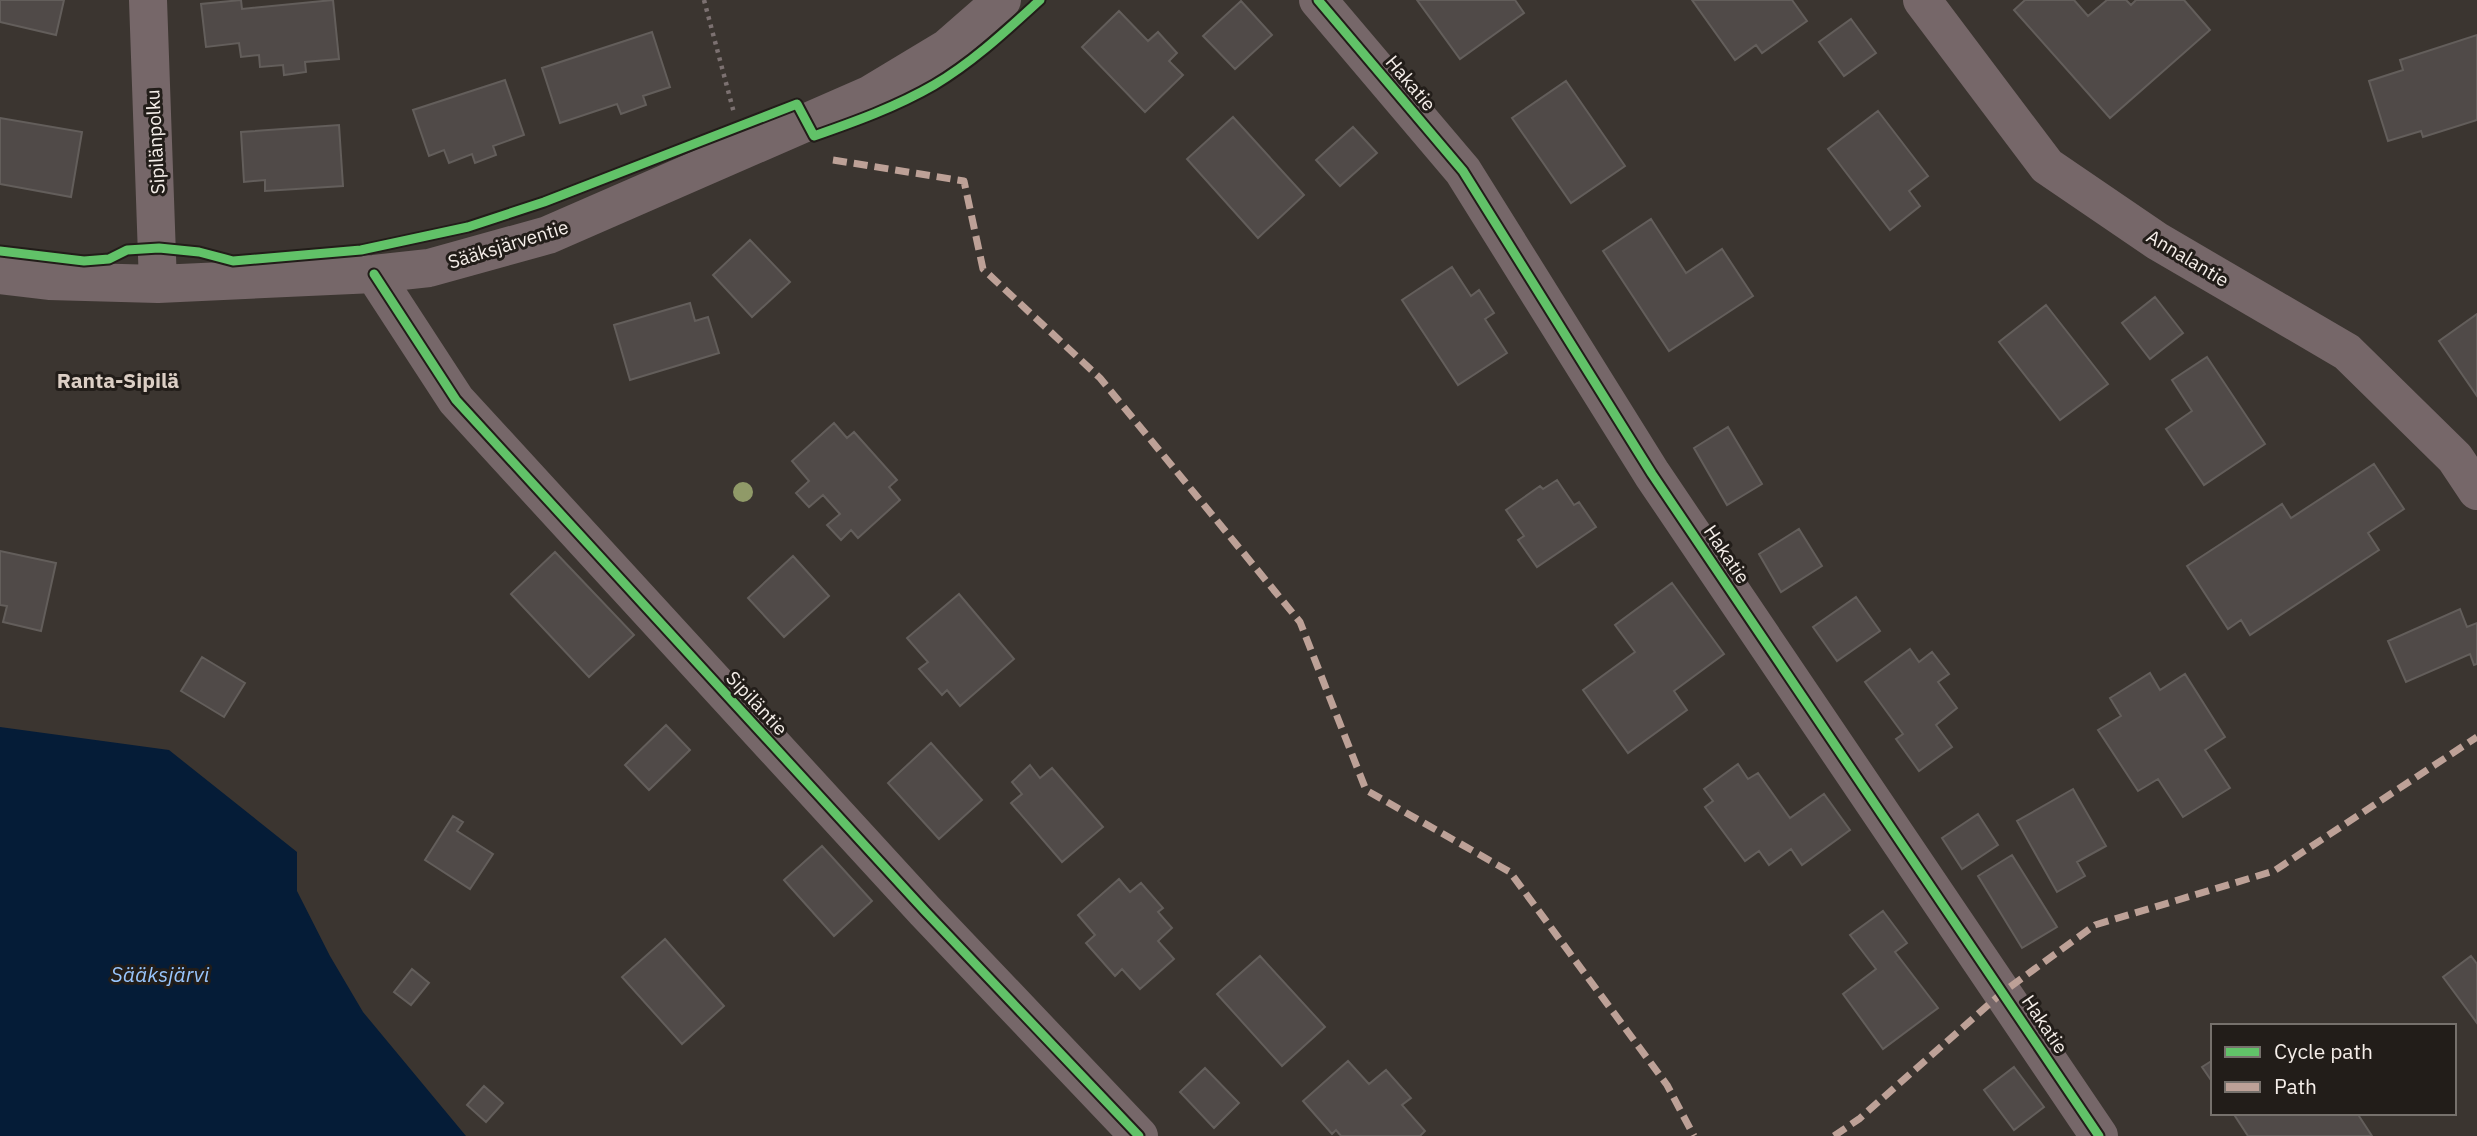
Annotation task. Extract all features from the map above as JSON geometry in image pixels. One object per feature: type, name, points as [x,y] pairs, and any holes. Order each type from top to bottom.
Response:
[{"type":"street","name":"Sipilänpolku","points":[[148,0],[158,284]]},
{"type":"street","name":"Sääksjärventie","points":[[0,275],[49,281],[158,284],[374,274],[429,268],[548,235],[794,128],[904,76],[947,48],[1002,0]]},
{"type":"street","name":"Hakatie","points":[[1318,0],[1463,171],[1652,474],[2099,1136]]},
{"type":"street","name":"Annalantie","points":[[1922,0],[2046,166],[2157,241],[2347,352],[2455,458],[2477,491]]},
{"type":"street","name":"Sipiläntie","points":[[374,274],[456,400],[925,911],[1139,1136]]},
{"type":"path","points":[[704,0],[734,114]]},
{"type":"water","name":"Sääksjärvi","points":[[0,727],[169,750],[297,852],[297,891],[330,956],[363,1012],[466,1136],[0,1136]]},
{"type":"building","points":[[0,0],[64,0],[56,35],[0,22]]},
{"type":"building","points":[[241,0],[242,9],[333,0],[339,59],[305,62],[306,72],[284,75],[283,65],[260,67],[259,55],[241,57],[239,43],[206,47],[201,4]]},
{"type":"building","points":[[1417,0],[1515,0],[1524,13],[1460,59]]},
{"type":"building","points":[[1692,0],[1792,0],[1807,21],[1762,53],[1756,45],[1735,60]]},
{"type":"building","points":[[2025,0],[2074,0],[2088,16],[2107,0],[2126,0],[2131,5],[2136,0],[2184,0],[2210,30],[2110,118],[2014,10]]},
{"type":"building","points":[[1241,1],[1272,35],[1235,69],[1203,36]]},
{"type":"building","points":[[1119,11],[1148,41],[1158,32],[1177,53],[1169,61],[1183,75],[1145,112],[1082,47]]},
{"type":"building","points":[[1851,19],[1876,53],[1844,76],[1819,42]]},
{"type":"building","points":[[652,32],[670,87],[643,96],[646,105],[621,114],[617,104],[560,123],[542,68]]},
{"type":"building","points":[[2477,35],[2477,120],[2423,137],[2421,131],[2388,141],[2369,81],[2403,70],[2400,60]]},
{"type":"building","points":[[505,80],[524,135],[493,146],[496,155],[475,163],[472,154],[449,163],[444,150],[429,156],[413,110]]},
{"type":"building","points":[[1566,81],[1625,166],[1571,203],[1512,118]]},
{"type":"building","points":[[1878,111],[1928,176],[1909,191],[1920,206],[1890,230],[1828,149]]},
{"type":"building","points":[[1233,117],[1304,195],[1258,238],[1187,159]]},
{"type":"building","points":[[0,118],[82,132],[71,197],[0,184]]},
{"type":"building","points":[[339,125],[343,186],[265,191],[265,180],[244,182],[241,132]]},
{"type":"building","points":[[1353,127],[1377,153],[1340,186],[1316,160]]},
{"type":"building","points":[[1651,219],[1686,273],[1722,249],[1753,296],[1669,351],[1603,251]]},
{"type":"building","points":[[750,240],[790,282],[752,317],[713,275]]},
{"type":"building","points":[[1452,267],[1471,296],[1479,290],[1494,313],[1485,319],[1507,353],[1458,385],[1402,300]]},
{"type":"building","points":[[2155,297],[2183,333],[2150,359],[2122,323]]},
{"type":"building","points":[[690,303],[695,321],[708,317],[719,353],[630,380],[614,325]]},
{"type":"building","points":[[2046,305],[2108,384],[2060,420],[1999,342]]},
{"type":"building","points":[[2477,314],[2477,396],[2439,341]]},
{"type":"building","points":[[2207,357],[2265,444],[2204,485],[2166,429],[2192,411],[2172,380]]},
{"type":"building","points":[[834,423],[847,438],[854,432],[897,480],[889,487],[900,500],[858,538],[851,530],[841,540],[827,525],[840,514],[823,495],[809,507],[796,493],[809,481],[792,461]]},
{"type":"building","points":[[1728,427],[1762,484],[1727,505],[1694,448]]},
{"type":"building","points":[[2374,464],[2404,509],[2368,533],[2379,550],[2250,635],[2241,620],[2228,629],[2187,566],[2282,504],[2291,518]]},
{"type":"building","points":[[1557,480],[1574,505],[1579,502],[1596,527],[1537,567],[1518,540],[1524,536],[1506,510],[1540,486],[1543,489]]},
{"type":"building","points":[[1799,529],[1822,566],[1781,592],[1759,554]]},
{"type":"building","points":[[0,551],[56,563],[41,631],[3,622],[7,606],[0,605]]},
{"type":"building","points":[[555,552],[634,635],[589,677],[511,594]]},
{"type":"building","points":[[793,556],[829,596],[784,637],[748,598]]},
{"type":"building","points":[[1672,583],[1724,654],[1674,691],[1687,710],[1628,753],[1583,690],[1635,652],[1615,625]]},
{"type":"building","points":[[959,594],[1014,659],[960,706],[947,690],[942,695],[919,669],[928,662],[907,638]]},
{"type":"building","points":[[1856,597],[1880,631],[1837,661],[1813,627]]},
{"type":"building","points":[[2460,609],[2467,627],[2477,623],[2477,664],[2474,665],[2470,654],[2406,682],[2388,641]]},
{"type":"building","points":[[1910,649],[1919,662],[1932,652],[1949,674],[1938,682],[1957,708],[1936,725],[1952,747],[1919,771],[1896,739],[1903,734],[1865,682]]},
{"type":"building","points":[[202,657],[245,683],[224,717],[181,691]]},
{"type":"building","points":[[2150,673],[2160,690],[2185,674],[2225,737],[2205,750],[2230,788],[2183,817],[2158,779],[2138,791],[2098,730],[2121,716],[2110,698]]},
{"type":"building","points":[[666,725],[690,750],[649,790],[625,765]]},
{"type":"building","points":[[931,743],[982,800],[939,839],[888,783]]},
{"type":"building","points":[[1738,764],[1748,779],[1758,773],[1790,818],[1824,794],[1850,830],[1802,865],[1791,849],[1769,865],[1759,851],[1745,861],[1705,807],[1713,801],[1704,789]]},
{"type":"building","points":[[1030,765],[1040,778],[1052,768],[1103,827],[1062,862],[1011,803],[1022,794],[1012,782]]},
{"type":"building","points":[[2073,789],[2106,846],[2077,862],[2085,876],[2057,892],[2017,821]]},
{"type":"building","points":[[1978,814],[1998,845],[1962,869],[1942,838]]},
{"type":"building","points":[[453,816],[463,822],[457,831],[493,854],[470,889],[425,860]]},
{"type":"building","points":[[822,846],[872,901],[834,936],[784,880]]},
{"type":"building","points":[[2012,855],[2057,927],[2022,948],[1978,876]]},
{"type":"building","points":[[1119,879],[1130,892],[1141,883],[1163,908],[1158,912],[1172,928],[1158,941],[1174,959],[1140,989],[1122,969],[1115,976],[1086,943],[1095,935],[1078,915]]},
{"type":"building","points":[[1883,911],[1907,943],[1895,952],[1938,1008],[1883,1049],[1843,994],[1876,969],[1850,935]]},
{"type":"building","points":[[665,939],[724,1006],[682,1044],[622,977]]},
{"type":"building","points":[[1260,956],[1325,1027],[1282,1066],[1217,994]]},
{"type":"building","points":[[2471,956],[2477,964],[2477,1023],[2443,977]]},
{"type":"building","points":[[412,969],[429,983],[411,1005],[394,992]]},
{"type":"building","points":[[1348,1061],[1369,1084],[1386,1070],[1411,1098],[1402,1105],[1425,1131],[1420,1136],[1341,1136],[1336,1130],[1332,1134],[1303,1101]]},
{"type":"building","points":[[2211,1061],[2211,1080],[2202,1067]]},
{"type":"building","points":[[2014,1067],[2044,1107],[2014,1130],[1984,1090]]},
{"type":"building","points":[[1205,1068],[1239,1103],[1214,1128],[1180,1092]]},
{"type":"building","points":[[484,1086],[503,1103],[486,1122],[467,1105]]},
{"type":"building","points":[[2234,1115],[2358,1115],[2372,1136],[2248,1136]]},
{"type":"marked path","points":[[833,160],[964,181],[983,269],[1100,378],[1300,622],[1366,790],[1510,872],[1667,1085],[1694,1136]]},
{"type":"marked path","points":[[1834,1136],[1859,1119],[2003,992],[2095,925],[2274,871],[2477,737]]},
{"type":"cycle path","points":[[0,251],[84,261],[109,259],[127,250],[159,248],[199,252],[233,261],[361,250],[468,227],[544,202],[797,104],[814,136],[875,114],[920,93],[948,76],[989,45],[1040,0]]},
{"type":"cycle path","points":[[1318,0],[1463,171],[1652,474],[2099,1136]]},
{"type":"cycle path","points":[[374,274],[456,400],[925,911],[1139,1136]]},
{"type":"district","name":"Ranta-Sipilä","points":[[118,381]]}]
